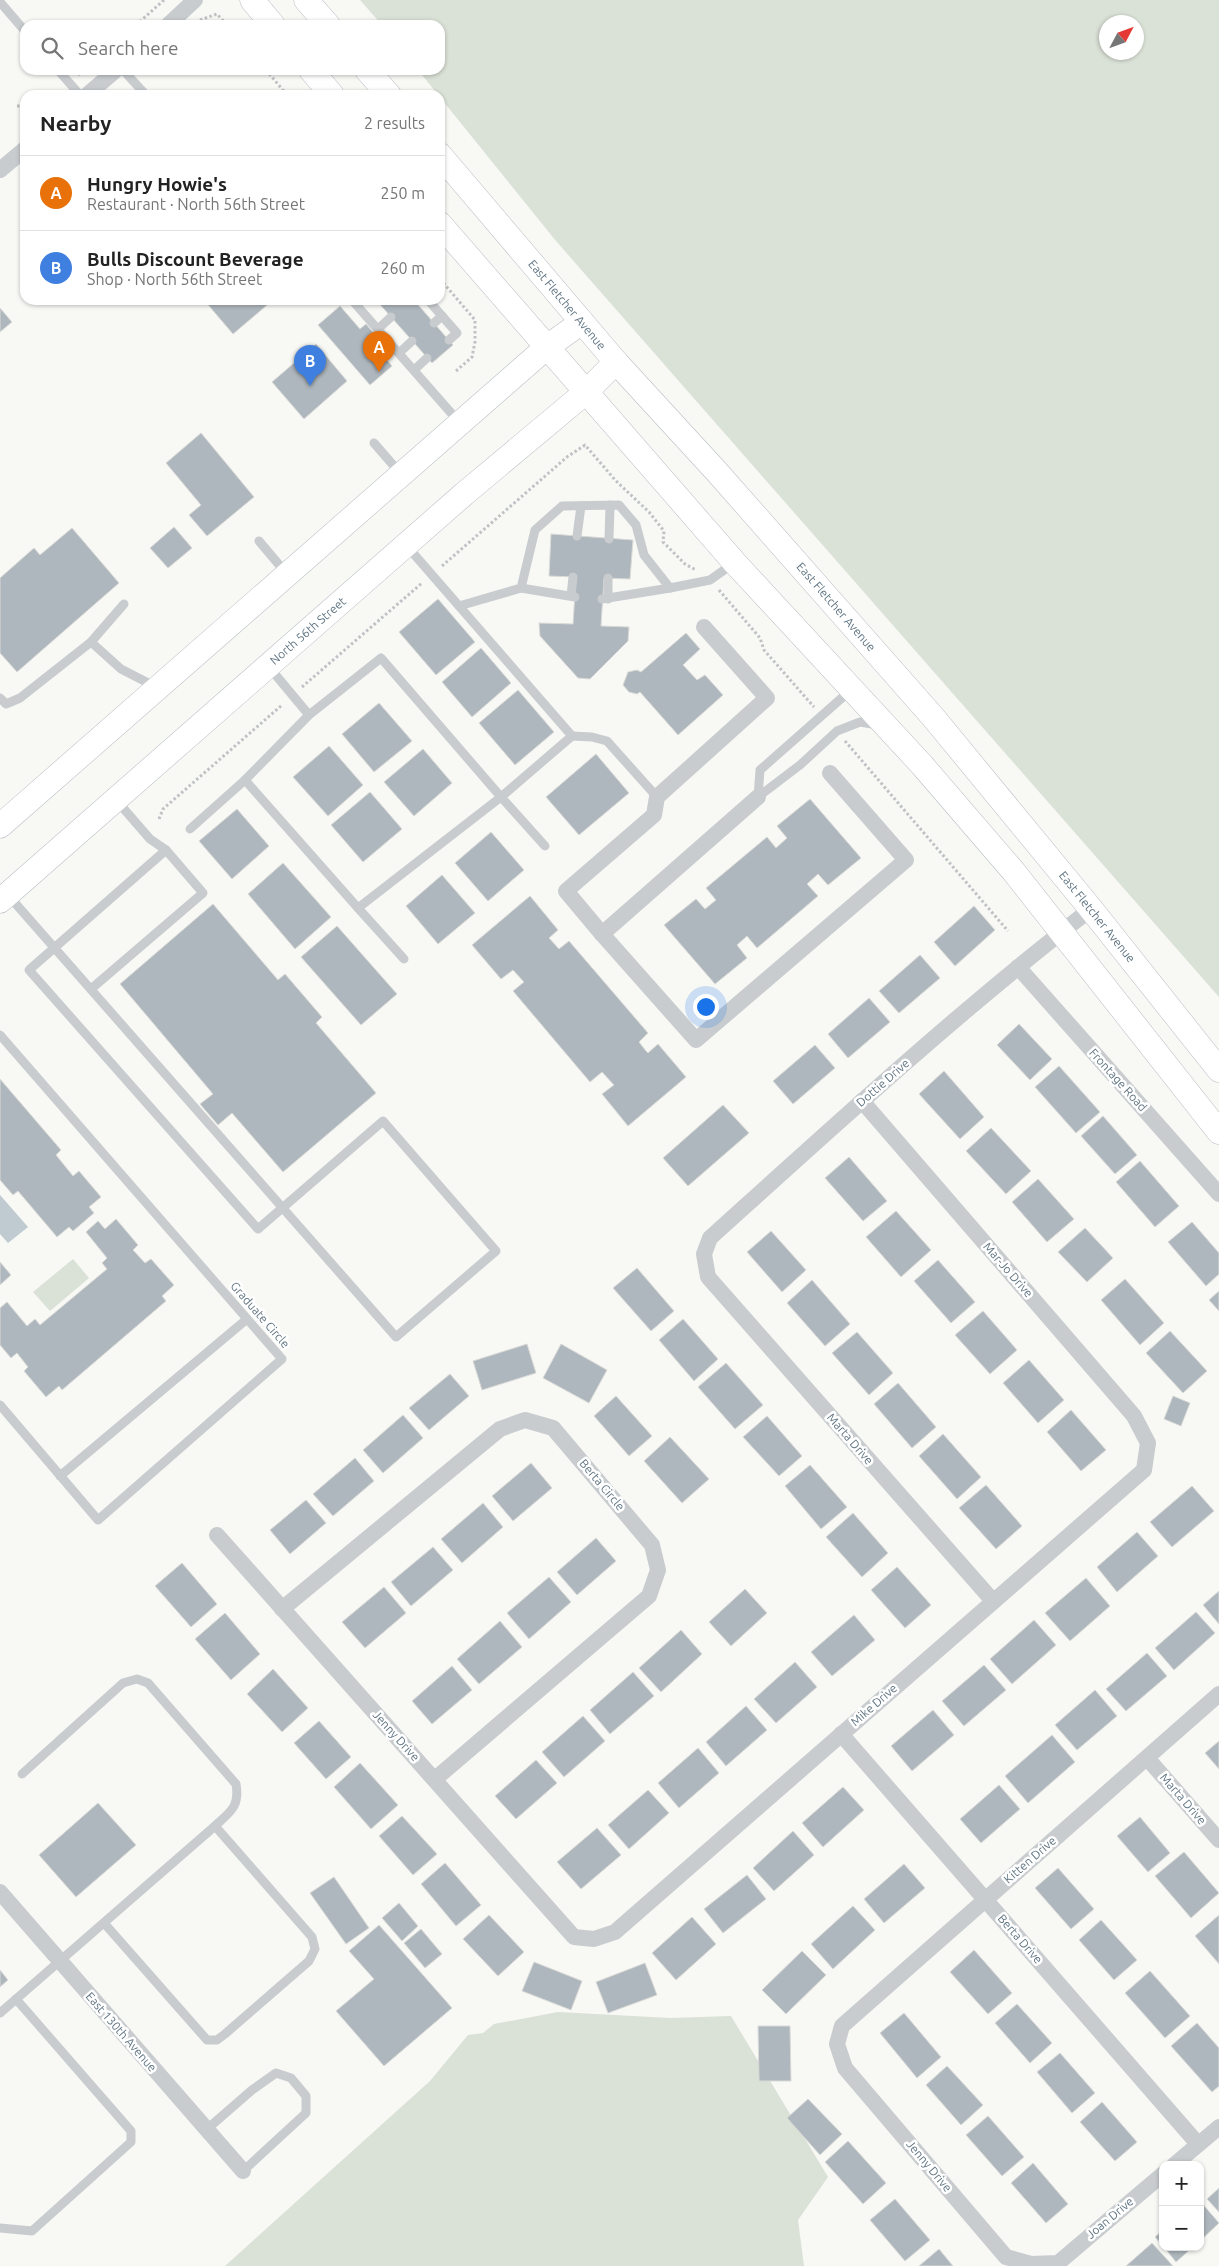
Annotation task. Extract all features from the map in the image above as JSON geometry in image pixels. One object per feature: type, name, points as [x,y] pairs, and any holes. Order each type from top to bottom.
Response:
[{"type":"main road","points":[[252,0],[269,20]]},
{"type":"main road","points":[[306,0],[324,20]]},
{"type":"main road","points":[[315,75],[328,90]]},
{"type":"main road","points":[[371,75],[384,90]]},
{"type":"main road","name":"East Fletcher Avenue","points":[[445,161],[616,362],[717,472],[933,717],[1091,909],[1219,1070]]},
{"type":"main road","points":[[445,230],[735,563],[886,726],[1014,872],[1219,1132]]},
{"type":"main road","points":[[0,826],[286,573],[402,475],[460,422],[547,347],[582,322]]},
{"type":"main road","name":"North 56th Street","points":[[3,894],[116,799],[406,545],[586,392],[616,362]]},
{"type":"street","points":[[173,20],[195,0]]},
{"type":"street","points":[[93,90],[110,75]]},
{"type":"street","points":[[0,170],[20,153]]},
{"type":"street","points":[[704,627],[767,698],[657,796],[654,815],[566,890],[602,934],[696,1040],[906,860],[830,773]]},
{"type":"street","points":[[602,934],[758,797]]},
{"type":"street","name":"Dottie Drive","points":[[708,1277],[704,1254],[710,1238],[862,1101],[1018,967],[1091,909]]},
{"type":"street","name":"Frontage Road","points":[[1018,967],[1219,1194]]},
{"type":"street","name":"Mar-Jo Drive","points":[[862,1101],[1134,1416],[1148,1443]]},
{"type":"street","name":"Marta Drive","points":[[708,1277],[993,1601]]},
{"type":"street","name":"Berta Circle","points":[[282,1609],[500,1429],[525,1420],[553,1428],[652,1545],[658,1570],[649,1596],[434,1780]]},
{"type":"street","name":"Mike Drive","points":[[574,1937],[594,1939],[615,1932],[1144,1470],[1148,1443]]},
{"type":"street","name":"Jenny Drive","points":[[217,1535],[574,1937]]},
{"type":"street","name":"Kitten Drive","points":[[842,2026],[1219,1694]]},
{"type":"street","name":"Berta Drive","points":[[841,1734],[1198,2144]]},
{"type":"street","name":"Marta Drive","points":[[1147,1758],[1219,1840]]},
{"type":"street","name":"East 130th Avenue","points":[[0,1892],[243,2171]]},
{"type":"street","name":"Jenny Drive","points":[[842,2026],[837,2044],[845,2068],[1006,2257],[1031,2264],[1058,2262]]},
{"type":"street","points":[[1179,2161],[1219,2127]]},
{"type":"street","name":"Joan Drive","points":[[1058,2262],[1159,2177]]},
{"type":"lane","points":[[0,2],[20,25]]},
{"type":"lane","points":[[62,75],[76,90]]},
{"type":"lane","points":[[128,75],[141,90]]},
{"type":"lane","points":[[359,305],[378,329],[460,422]]},
{"type":"lane","points":[[432,305],[457,333],[449,340]]},
{"type":"lane","points":[[434,323],[442,316]]},
{"type":"lane","points":[[378,329],[391,317]]},
{"type":"lane","points":[[399,353],[412,342]]},
{"type":"lane","points":[[414,370],[427,358]]},
{"type":"lane","points":[[374,443],[402,475]]},
{"type":"lane","points":[[609,539],[610,505]]},
{"type":"lane","points":[[522,588],[535,530],[562,506],[619,505],[636,525],[644,555],[670,588]]},
{"type":"lane","points":[[578,536],[581,506]]},
{"type":"lane","points":[[258,541],[286,573]]},
{"type":"lane","points":[[406,545],[572,736]]},
{"type":"lane","points":[[608,578],[605,599],[710,580],[735,563]]},
{"type":"lane","points":[[459,606],[522,588],[573,596],[573,577]]},
{"type":"lane","points":[[0,698],[6,704],[20,698],[91,642],[124,604]]},
{"type":"lane","points":[[91,642],[121,669],[158,688]]},
{"type":"lane","points":[[190,828],[245,780],[309,716],[381,658],[545,846]]},
{"type":"lane","points":[[268,666],[309,716]]},
{"type":"lane","points":[[758,797],[760,770],[852,689]]},
{"type":"lane","points":[[758,797],[800,765],[837,731],[860,722],[886,726]]},
{"type":"lane","points":[[358,908],[501,797],[572,736],[592,737],[607,741],[657,796]]},
{"type":"lane","points":[[245,780],[404,959]]},
{"type":"lane","points":[[91,989],[204,893],[166,850],[150,838],[116,799]]},
{"type":"lane","points":[[3,894],[54,948],[91,989],[282,1208],[396,1337],[496,1251],[383,1121],[282,1208],[258,1229],[29,970],[54,948],[166,850]]},
{"type":"lane","name":"Graduate Circle","points":[[0,1035],[282,1359],[98,1520],[0,1405]]},
{"type":"lane","points":[[60,1476],[247,1318]]},
{"type":"lane","points":[[0,2013],[215,1826],[232,1810],[238,1798],[236,1784],[148,1683],[137,1679],[123,1683],[22,1774]]},
{"type":"lane","points":[[104,1923],[206,2040],[217,2040],[225,2034],[309,1961],[315,1949],[312,1937],[215,1826]]},
{"type":"lane","points":[[0,2228],[32,2231],[131,2142],[131,2131],[16,1999]]},
{"type":"lane","points":[[206,2130],[265,2080],[276,2073],[291,2078],[306,2096],[306,2114],[243,2171]]},
{"type":"path","points":[[142,20],[164,0]]},
{"type":"path","points":[[200,20],[217,14],[222,20]]},
{"type":"path","points":[[270,75],[283,90]]},
{"type":"path","points":[[730,603],[760,638],[764,650],[821,716]]},
{"type":"path","points":[[837,731],[1008,931]]},
{"type":"shaded area","points":[[360,0],[1219,0],[1219,997],[556,241],[445,103],[445,90],[434,90],[422,75],[445,75],[445,20],[378,20]]},
{"type":"shaded area","points":[[0,1195],[28,1227],[8,1243],[0,1234]]},
{"type":"shaded area","points":[[73,1259],[89,1278],[50,1311],[33,1292]]},
{"type":"shaded area","points":[[558,2012],[670,2018],[731,2016],[828,2177],[798,2220],[804,2266],[225,2266],[430,2081],[468,2035],[483,2033],[494,2024]]},
{"type":"building","points":[[208,305],[267,305],[233,334]]},
{"type":"building","points":[[380,305],[418,305],[453,345],[432,363]]},
{"type":"building","points":[[340,306],[360,329],[366,324],[377,337],[372,342],[392,366],[370,385],[318,325]]},
{"type":"building","points":[[0,308],[12,322],[0,332]]},
{"type":"building","points":[[316,344],[347,381],[304,419],[272,382]]},
{"type":"building","points":[[201,433],[254,497],[207,536],[189,515],[201,505],[166,463]]},
{"type":"building","points":[[174,527],[192,548],[168,568],[150,548]]},
{"type":"building","points":[[72,528],[119,583],[17,672],[0,653],[0,578],[34,548],[40,555]]},
{"type":"building","points":[[551,534],[633,540],[630,579],[604,578],[601,626],[629,627],[628,641],[590,679],[578,678],[540,636],[539,623],[573,624],[576,577],[549,576]]},
{"type":"building","points":[[438,599],[475,642],[436,675],[399,632]]},
{"type":"building","points":[[686,633],[700,649],[683,665],[697,680],[705,675],[723,695],[678,735],[640,692],[637,694],[629,692],[623,685],[628,672],[637,670],[641,672]]},
{"type":"building","points":[[481,648],[511,683],[472,717],[442,682]]},
{"type":"building","points":[[518,690],[554,732],[515,765],[479,723]]},
{"type":"building","points":[[379,703],[412,741],[374,772],[342,734]]},
{"type":"building","points":[[329,746],[363,785],[328,816],[293,777]]},
{"type":"building","points":[[423,749],[452,783],[414,816],[384,782]]},
{"type":"building","points":[[596,754],[629,793],[579,835],[546,797]]},
{"type":"building","points":[[370,792],[402,829],[363,862],[331,825]]},
{"type":"building","points":[[810,799],[861,858],[828,885],[818,874],[807,884],[818,896],[757,948],[747,936],[737,945],[747,958],[715,984],[664,925],[696,899],[705,909],[716,900],[706,888],[767,837],[776,848],[787,838],[777,826]]},
{"type":"building","points":[[237,809],[269,846],[232,879],[199,841]]},
{"type":"building","points":[[491,832],[524,870],[488,901],[455,863]]},
{"type":"building","points":[[283,863],[331,917],[295,949],[248,894]]},
{"type":"building","points":[[442,875],[475,913],[438,944],[406,906]]},
{"type":"building","points":[[530,896],[558,930],[549,938],[559,949],[569,941],[648,1033],[639,1042],[646,1051],[648,1053],[658,1044],[686,1077],[628,1126],[602,1094],[614,1085],[602,1072],[590,1082],[513,991],[524,982],[513,970],[501,979],[472,945]]},
{"type":"building","points":[[213,904],[278,980],[285,974],[322,1017],[316,1023],[376,1093],[283,1172],[232,1113],[218,1125],[200,1104],[213,1094],[120,984]]},
{"type":"building","points":[[974,906],[995,930],[955,966],[934,942]]},
{"type":"building","points":[[337,926],[397,994],[361,1025],[301,957]]},
{"type":"building","points":[[920,955],[940,978],[899,1013],[879,991]]},
{"type":"building","points":[[869,998],[890,1022],[848,1058],[828,1034]]},
{"type":"building","points":[[1019,1024],[1052,1059],[1030,1080],[997,1045]]},
{"type":"building","points":[[815,1045],[835,1068],[793,1104],[773,1081]]},
{"type":"building","points":[[1059,1066],[1100,1112],[1076,1133],[1035,1087]]},
{"type":"building","points":[[944,1071],[984,1117],[960,1139],[919,1094]]},
{"type":"building","points":[[0,1079],[61,1150],[56,1155],[73,1176],[79,1171],[101,1197],[89,1207],[94,1213],[73,1231],[69,1227],[57,1237],[18,1191],[13,1195],[0,1180]]},
{"type":"building","points":[[723,1105],[749,1133],[688,1186],[663,1158]]},
{"type":"building","points":[[1103,1116],[1137,1155],[1115,1174],[1081,1136]]},
{"type":"building","points":[[991,1128],[1031,1171],[1006,1194],[966,1151]]},
{"type":"building","points":[[849,1157],[887,1201],[863,1221],[825,1178]]},
{"type":"building","points":[[1140,1161],[1179,1206],[1155,1227],[1116,1182]]},
{"type":"building","points":[[1038,1179],[1074,1219],[1047,1242],[1012,1202]]},
{"type":"building","points":[[896,1211],[931,1250],[901,1277],[866,1237]]},
{"type":"building","points":[[116,1219],[138,1245],[133,1250],[145,1263],[151,1259],[174,1285],[162,1296],[166,1301],[62,1390],[59,1386],[46,1397],[24,1371],[28,1367],[17,1353],[11,1358],[0,1345],[0,1308],[7,1302],[27,1326],[35,1319],[40,1325],[107,1269],[102,1263],[107,1258],[86,1232],[98,1221],[105,1229]]},
{"type":"building","points":[[1192,1222],[1219,1253],[1219,1274],[1206,1286],[1168,1242]]},
{"type":"building","points":[[1085,1228],[1113,1258],[1087,1282],[1058,1252]]},
{"type":"building","points":[[771,1231],[806,1270],[782,1292],[747,1252]]},
{"type":"building","points":[[938,1260],[975,1302],[951,1323],[914,1281]]},
{"type":"building","points":[[0,1262],[11,1275],[0,1285]]},
{"type":"building","points":[[637,1268],[674,1311],[651,1331],[613,1288]]},
{"type":"building","points":[[1125,1279],[1164,1323],[1140,1345],[1101,1300]]},
{"type":"building","points":[[812,1280],[850,1324],[825,1346],[787,1303]]},
{"type":"building","points":[[1219,1291],[1219,1311],[1209,1300]]},
{"type":"building","points":[[983,1311],[1017,1350],[990,1374],[955,1335]]},
{"type":"building","points":[[683,1319],[718,1359],[694,1381],[659,1340]]},
{"type":"building","points":[[1170,1331],[1207,1371],[1183,1393],[1146,1353]]},
{"type":"building","points":[[857,1332],[893,1373],[869,1395],[832,1353]]},
{"type":"building","points":[[527,1344],[536,1373],[482,1390],[473,1361]]},
{"type":"building","points":[[561,1344],[607,1370],[589,1403],[543,1378]]},
{"type":"building","points":[[1029,1360],[1064,1400],[1038,1423],[1003,1383]]},
{"type":"building","points":[[726,1363],[763,1405],[735,1429],[698,1387]]},
{"type":"building","points":[[450,1374],[469,1396],[429,1430],[409,1408]]},
{"type":"building","points":[[898,1383],[936,1427],[912,1448],[874,1404]]},
{"type":"building","points":[[616,1396],[652,1436],[629,1456],[594,1416]]},
{"type":"building","points":[[1173,1396],[1190,1403],[1181,1426],[1164,1419]]},
{"type":"building","points":[[1071,1410],[1106,1450],[1081,1471],[1047,1432]]},
{"type":"building","points":[[403,1415],[423,1438],[383,1473],[363,1450]]},
{"type":"building","points":[[767,1416],[802,1456],[779,1476],[743,1437]]},
{"type":"building","points":[[943,1434],[981,1477],[957,1499],[919,1456]]},
{"type":"building","points":[[670,1437],[709,1479],[682,1503],[644,1461]]},
{"type":"building","points":[[355,1458],[374,1481],[333,1516],[313,1494]]},
{"type":"building","points":[[531,1463],[552,1488],[513,1521],[492,1496]]},
{"type":"building","points":[[810,1465],[847,1507],[821,1529],[785,1486]]},
{"type":"building","points":[[986,1485],[1022,1526],[996,1549],[959,1508]]},
{"type":"building","points":[[1192,1486],[1214,1511],[1172,1547],[1150,1522]]},
{"type":"building","points":[[306,1500],[326,1523],[290,1554],[270,1530]]},
{"type":"building","points":[[483,1503],[503,1527],[462,1563],[441,1539]]},
{"type":"building","points":[[853,1513],[888,1553],[862,1577],[826,1537]]},
{"type":"building","points":[[1137,1532],[1158,1556],[1117,1592],[1097,1567]]},
{"type":"building","points":[[596,1538],[616,1561],[577,1595],[557,1572]]},
{"type":"building","points":[[433,1547],[453,1570],[411,1606],[391,1582]]},
{"type":"building","points":[[182,1563],[217,1604],[191,1627],[155,1586]]},
{"type":"building","points":[[897,1567],[931,1605],[905,1628],[871,1590]]},
{"type":"building","points":[[549,1577],[571,1602],[529,1639],[507,1613]]},
{"type":"building","points":[[1086,1578],[1110,1606],[1070,1641],[1045,1613]]},
{"type":"building","points":[[384,1587],[406,1613],[365,1648],[342,1622]]},
{"type":"building","points":[[745,1589],[767,1613],[731,1646],[709,1622]]},
{"type":"building","points":[[1219,1591],[1219,1624],[1203,1605]]},
{"type":"building","points":[[1196,1612],[1215,1633],[1174,1670],[1155,1648]]},
{"type":"building","points":[[225,1613],[260,1654],[231,1680],[195,1639]]},
{"type":"building","points":[[854,1615],[875,1640],[832,1676],[811,1652]]},
{"type":"building","points":[[1034,1620],[1056,1645],[1012,1684],[990,1659]]},
{"type":"building","points":[[500,1621],[522,1647],[479,1684],[457,1659]]},
{"type":"building","points":[[681,1630],[702,1654],[661,1692],[639,1668]]},
{"type":"building","points":[[1147,1653],[1167,1676],[1126,1711],[1106,1689]]},
{"type":"building","points":[[795,1662],[817,1687],[776,1723],[754,1699]]},
{"type":"building","points":[[984,1665],[1006,1690],[964,1726],[942,1701]]},
{"type":"building","points":[[452,1666],[472,1690],[432,1724],[412,1701]]},
{"type":"building","points":[[273,1669],[308,1708],[282,1732],[247,1694]]},
{"type":"building","points":[[633,1672],[654,1696],[610,1734],[590,1710]]},
{"type":"building","points":[[1095,1690],[1117,1716],[1077,1750],[1055,1725]]},
{"type":"building","points":[[746,1706],[767,1730],[726,1766],[706,1742]]},
{"type":"building","points":[[933,1710],[954,1735],[912,1771],[891,1746]]},
{"type":"building","points":[[583,1716],[605,1741],[564,1777],[542,1752]]},
{"type":"building","points":[[319,1721],[351,1757],[326,1779],[294,1743]]},
{"type":"building","points":[[1052,1735],[1075,1762],[1028,1803],[1005,1776]]},
{"type":"building","points":[[1219,1741],[1219,1769],[1205,1753]]},
{"type":"building","points":[[698,1748],[719,1773],[679,1808],[658,1783]]},
{"type":"building","points":[[536,1760],[557,1783],[516,1819],[495,1796]]},
{"type":"building","points":[[360,1763],[398,1805],[371,1829],[334,1787]]},
{"type":"building","points":[[999,1785],[1020,1809],[981,1843],[960,1819]]},
{"type":"building","points":[[843,1787],[864,1810],[823,1847],[802,1823]]},
{"type":"building","points":[[648,1790],[669,1813],[629,1849],[608,1825]]},
{"type":"building","points":[[98,1803],[136,1845],[76,1897],[39,1855]]},
{"type":"building","points":[[402,1816],[437,1854],[413,1875],[379,1836]]},
{"type":"building","points":[[1140,1817],[1170,1853],[1148,1872],[1117,1836]]},
{"type":"building","points":[[597,1828],[621,1855],[581,1889],[557,1862]]},
{"type":"building","points":[[793,1831],[814,1855],[774,1891],[753,1868]]},
{"type":"building","points":[[1184,1852],[1219,1893],[1191,1918],[1155,1876]]},
{"type":"building","points":[[445,1863],[481,1905],[456,1926],[421,1884]]},
{"type":"building","points":[[904,1864],[925,1888],[884,1923],[864,1899]]},
{"type":"building","points":[[1058,1868],[1094,1909],[1071,1929],[1035,1888]]},
{"type":"building","points":[[747,1875],[766,1899],[723,1933],[704,1909]]},
{"type":"building","points":[[334,1877],[369,1928],[346,1944],[310,1893]]},
{"type":"building","points":[[399,1903],[418,1926],[402,1941],[382,1918]]},
{"type":"building","points":[[853,1906],[875,1930],[833,1969],[811,1944]]},
{"type":"building","points":[[489,1915],[524,1952],[498,1976],[463,1939]]},
{"type":"building","points":[[1219,1915],[1219,1964],[1195,1936]]},
{"type":"building","points":[[692,1917],[716,1944],[676,1980],[652,1953]]},
{"type":"building","points":[[1101,1920],[1137,1960],[1114,1980],[1079,1940]]},
{"type":"building","points":[[379,1925],[452,2008],[384,2066],[336,2011],[374,1979],[349,1951]]},
{"type":"building","points":[[421,1929],[442,1954],[425,1968],[404,1943]]},
{"type":"building","points":[[974,1950],[1012,1993],[988,2014],[950,1972]]},
{"type":"building","points":[[802,1951],[826,1975],[786,2014],[762,1990]]},
{"type":"building","points":[[534,1962],[582,1981],[571,2010],[522,1991]]},
{"type":"building","points":[[645,1963],[657,1995],[608,2013],[596,1982]]},
{"type":"building","points":[[0,1970],[8,1980],[0,1987]]},
{"type":"building","points":[[1150,1971],[1190,2016],[1165,2038],[1125,1993]]},
{"type":"building","points":[[1017,2004],[1052,2043],[1030,2063],[995,2023]]},
{"type":"building","points":[[904,2013],[941,2057],[917,2078],[880,2033]]},
{"type":"building","points":[[1197,2023],[1219,2048],[1219,2086],[1212,2092],[1171,2046]]},
{"type":"building","points":[[758,2026],[790,2026],[791,2081],[759,2081]]},
{"type":"building","points":[[1060,2053],[1095,2093],[1072,2113],[1037,2072]]},
{"type":"building","points":[[947,2066],[983,2105],[961,2125],[926,2085]]},
{"type":"building","points":[[808,2099],[842,2134],[820,2155],[787,2118]]},
{"type":"building","points":[[1102,2102],[1137,2142],[1115,2161],[1080,2122]]},
{"type":"building","points":[[988,2116],[1024,2157],[1002,2176],[966,2135]]},
{"type":"building","points":[[848,2141],[886,2183],[863,2204],[825,2162]]},
{"type":"building","points":[[1033,2163],[1068,2204],[1046,2223],[1011,2183]]},
{"type":"building","points":[[1219,2188],[1219,2212],[1207,2199]]},
{"type":"building","points":[[895,2199],[930,2240],[905,2261],[870,2220]]},
{"type":"building","points":[[1204,2206],[1219,2223],[1204,2237]]},
{"type":"building","points":[[1159,2234],[1159,2242],[1155,2237]]},
{"type":"building","points":[[1152,2243],[1173,2266],[1126,2266]]},
{"type":"building","points":[[939,2249],[953,2266],[919,2266]]},
{"type":"building","points":[[1167,2251],[1188,2251],[1176,2262]]},
{"type":"place","name":"Hungry Howie's","points":[[379,372]]},
{"type":"place","name":"Bulls Discount Beverage","points":[[310,386]]}]
